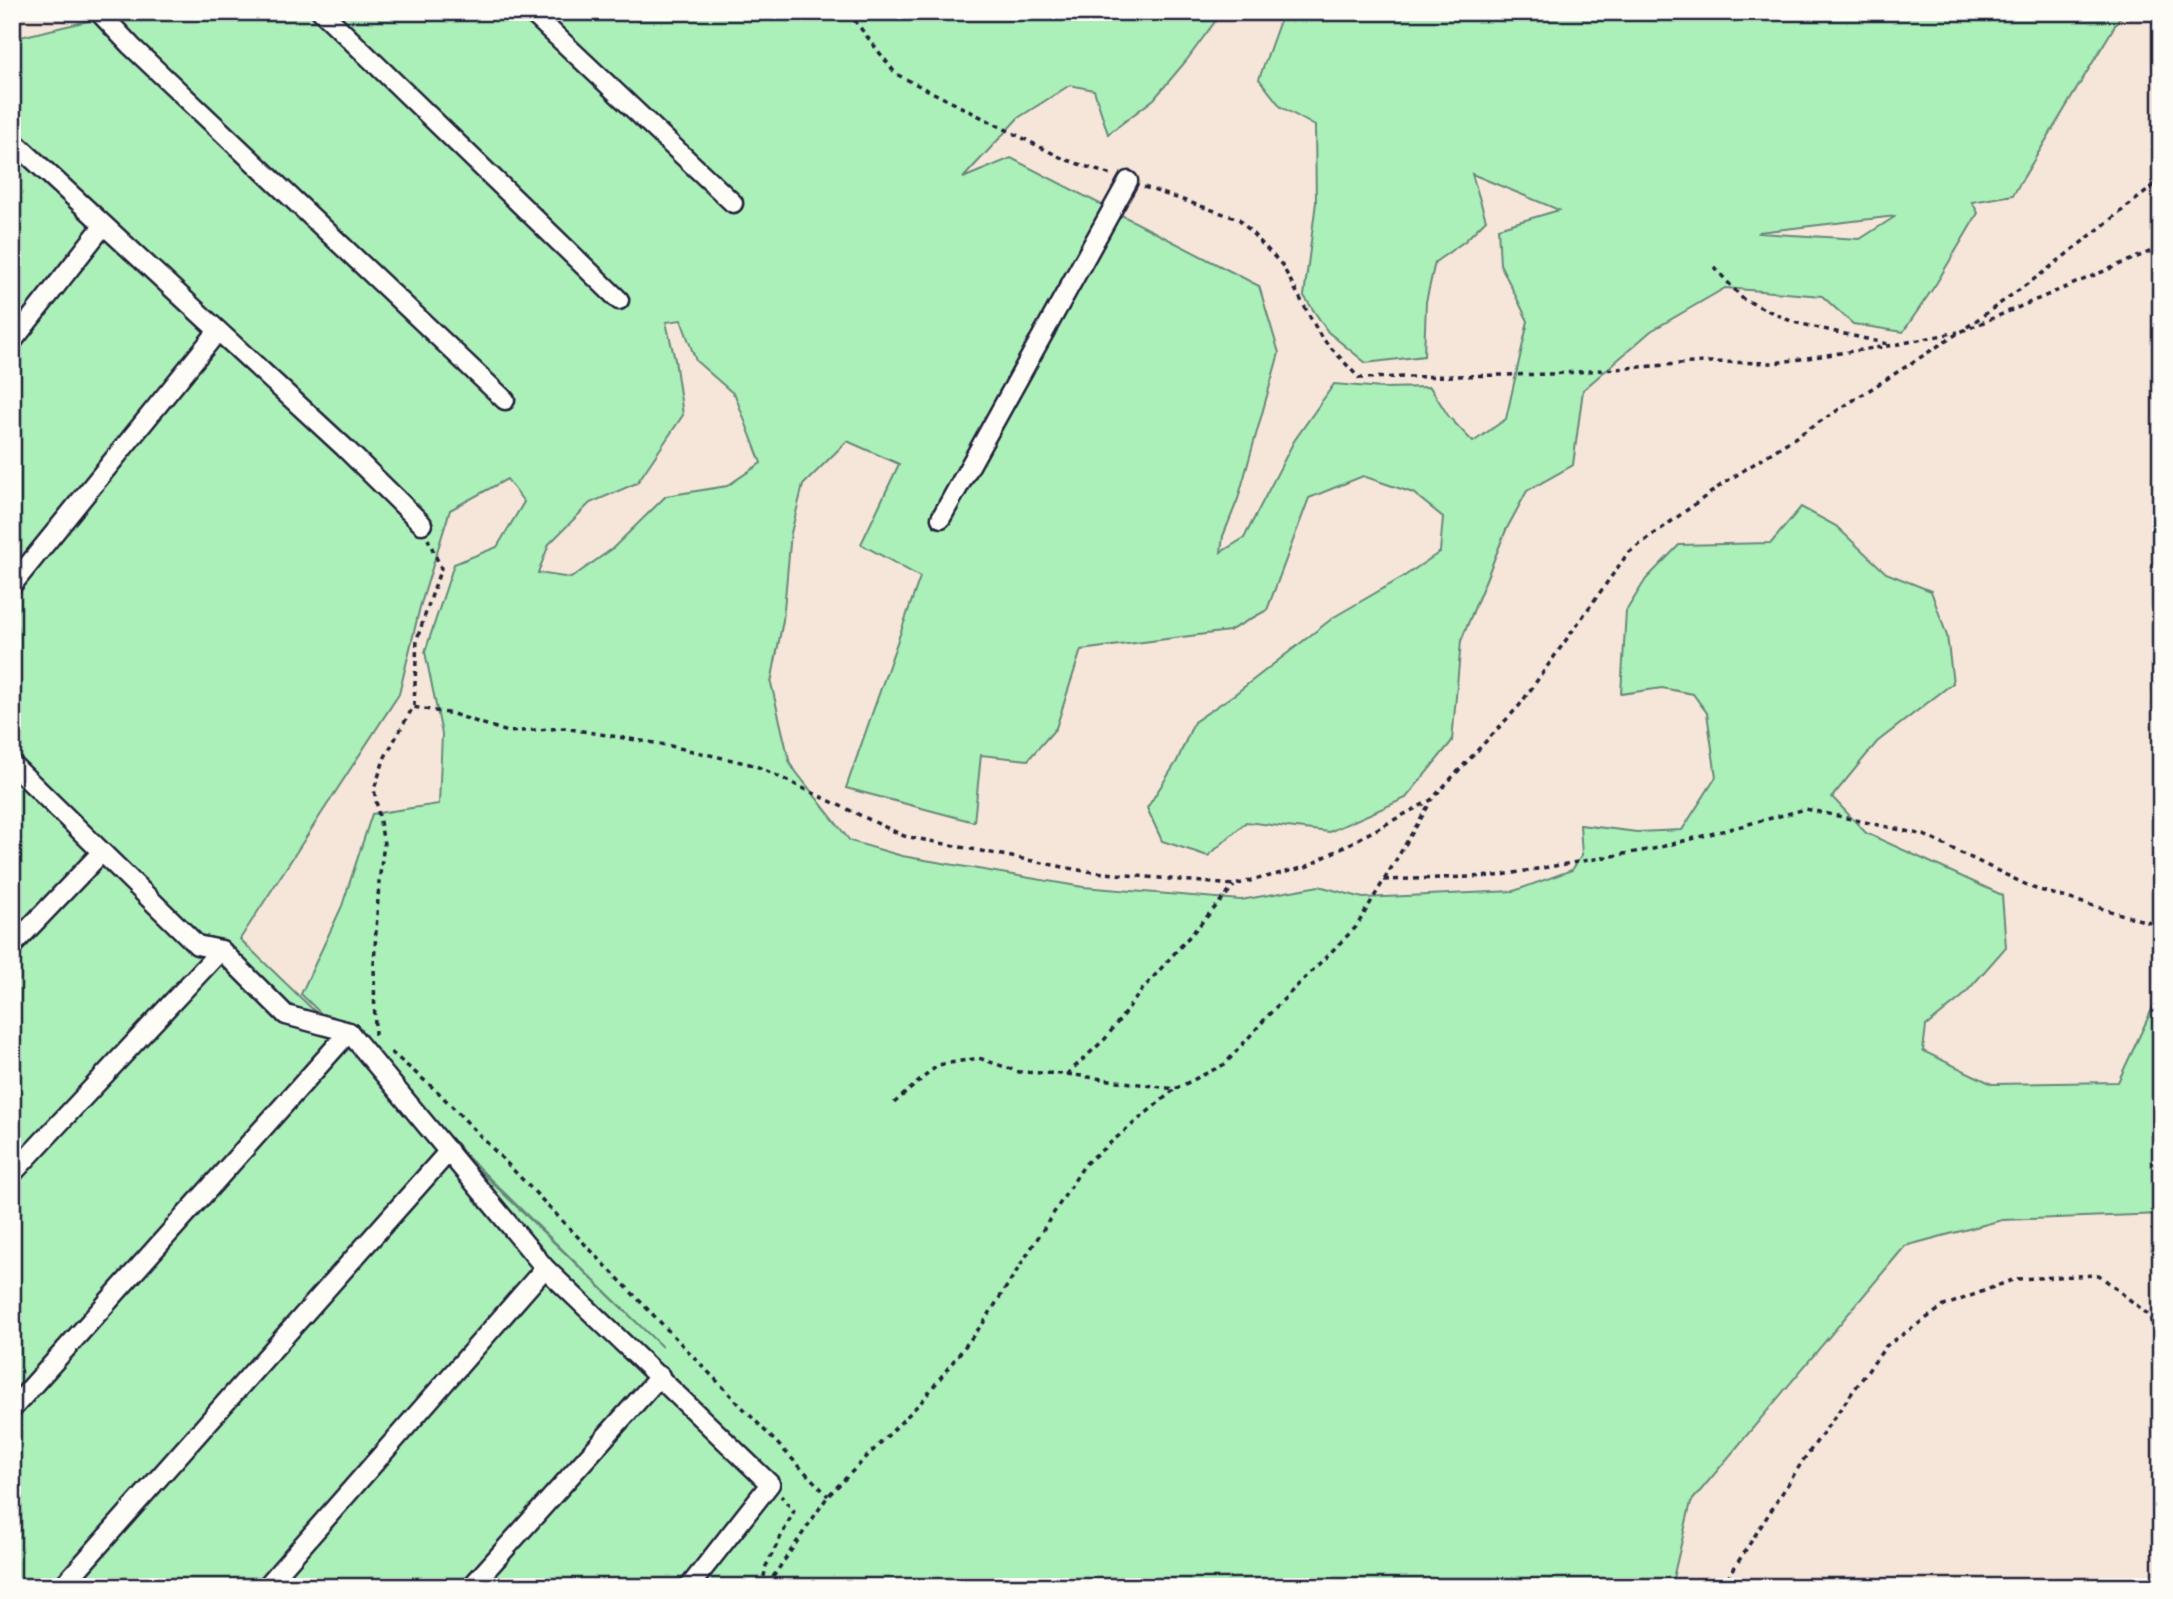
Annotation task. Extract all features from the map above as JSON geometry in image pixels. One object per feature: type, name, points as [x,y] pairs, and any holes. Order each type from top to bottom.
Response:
[{"type":"lane","points":[[99,12],[505,400]]},
{"type":"lane","points":[[322,12],[619,300]]},
{"type":"lane","points":[[531,12],[733,203]]},
{"type":"lane","points":[[12,140],[345,448],[422,524]]},
{"type":"lane","points":[[941,518],[1128,181]]},
{"type":"lane","points":[[12,342],[103,226]]},
{"type":"lane","points":[[12,585],[218,331]]},
{"type":"lane","points":[[12,764],[197,944],[221,950],[286,1015],[349,1032],[545,1268],[770,1484],[689,1587]]},
{"type":"lane","points":[[12,946],[101,853]]},
{"type":"lane","points":[[12,1174],[221,950]]},
{"type":"lane","points":[[12,1409],[349,1032]]},
{"type":"lane","points":[[62,1587],[449,1151]]},
{"type":"lane","points":[[266,1587],[545,1268]]},
{"type":"lane","points":[[471,1587],[660,1376]]},
{"type":"path","points":[[848,12],[896,74],[1064,159],[1239,219],[1282,265],[1321,337],[1359,378],[1550,374],[1704,362],[1774,363],[1894,345],[1961,332],[2161,247]]},
{"type":"path","points":[[771,1587],[773,1577],[828,1496],[923,1400],[984,1322],[1085,1164],[1175,1089],[1225,1064],[1273,1009],[1356,927],[1431,800],[1518,706],[1628,553],[1724,483],[1961,332],[2044,272],[2161,180]]},
{"type":"path","points":[[1714,267],[1743,299],[1793,322],[1894,345]]},
{"type":"path","points":[[375,1038],[374,964],[384,844],[374,789],[385,757],[414,707],[417,639],[442,568],[422,524]]},
{"type":"path","points":[[414,707],[453,715],[508,732],[564,728],[666,745],[754,765],[904,836],[1084,871],[1234,885],[1306,867],[1431,800]]},
{"type":"path","points":[[1384,880],[1496,876],[1653,849],[1806,809],[1924,835],[2033,888],[2161,926]]},
{"type":"path","points":[[1067,1073],[1105,1039],[1142,990],[1234,885]]},
{"type":"path","points":[[385,1047],[438,1092],[828,1496]]},
{"type":"path","points":[[894,1103],[938,1065],[979,1058],[1019,1072],[1067,1073],[1175,1089]]},
{"type":"path","points":[[1722,1587],[1804,1459],[1886,1346],[1944,1306],[2015,1279],[2099,1275],[2150,1316],[2161,1372]]},
{"type":"path","points":[[762,1587],[766,1566],[794,1511],[770,1484]]},
{"type":"green space","points":[[126,12],[1222,12],[1154,99],[1108,134],[1094,90],[1070,85],[1018,118],[963,178],[1011,158],[1259,286],[1279,353],[1238,499],[1223,536],[1221,552],[1244,538],[1294,441],[1334,384],[1382,388],[1430,387],[1449,417],[1473,442],[1506,419],[1528,321],[1500,264],[1498,228],[1559,210],[1472,174],[1486,220],[1465,241],[1435,262],[1426,302],[1424,356],[1366,363],[1328,332],[1304,296],[1316,202],[1315,126],[1281,107],[1259,79],[1283,12],[2123,12],[2013,195],[1972,202],[1978,213],[1936,284],[1903,332],[1853,324],[1822,296],[1725,288],[1651,331],[1583,390],[1573,465],[1527,491],[1506,530],[1461,641],[1452,741],[1406,798],[1329,832],[1246,822],[1208,856],[1162,841],[1147,808],[1177,761],[1194,722],[1235,694],[1334,617],[1440,552],[1443,517],[1413,493],[1363,476],[1309,498],[1267,610],[1229,631],[1081,650],[1056,728],[1028,760],[981,755],[974,822],[846,788],[920,577],[861,544],[899,464],[847,441],[803,485],[791,533],[783,620],[771,683],[790,764],[850,841],[902,856],[1083,887],[1241,900],[1319,886],[1363,898],[1514,891],[1572,870],[1582,855],[1580,825],[1637,832],[1682,830],[1716,777],[1707,713],[1693,694],[1662,688],[1621,694],[1626,611],[1646,579],[1679,545],[1771,543],[1801,507],[1836,526],[1886,573],[1931,591],[1947,636],[1953,683],[1877,742],[1832,797],[1866,833],[2002,895],[2006,947],[1962,997],[1926,1026],[1923,1051],[1992,1084],[2118,1082],[2161,990],[2161,1214],[2002,1220],[1905,1246],[1691,1502],[1671,1587],[12,1587],[12,39]],"holes":[[[1896,216],[1860,239],[1758,233],[1759,232]],[[681,320],[696,361],[735,395],[761,463],[727,486],[666,496],[612,549],[571,578],[538,573],[549,544],[590,503],[637,483],[683,415],[666,322]],[[507,479],[524,502],[497,547],[454,564],[425,652],[442,734],[439,804],[372,814],[342,906],[301,994],[662,1347],[240,939],[399,694],[420,607],[450,510]]]}]
